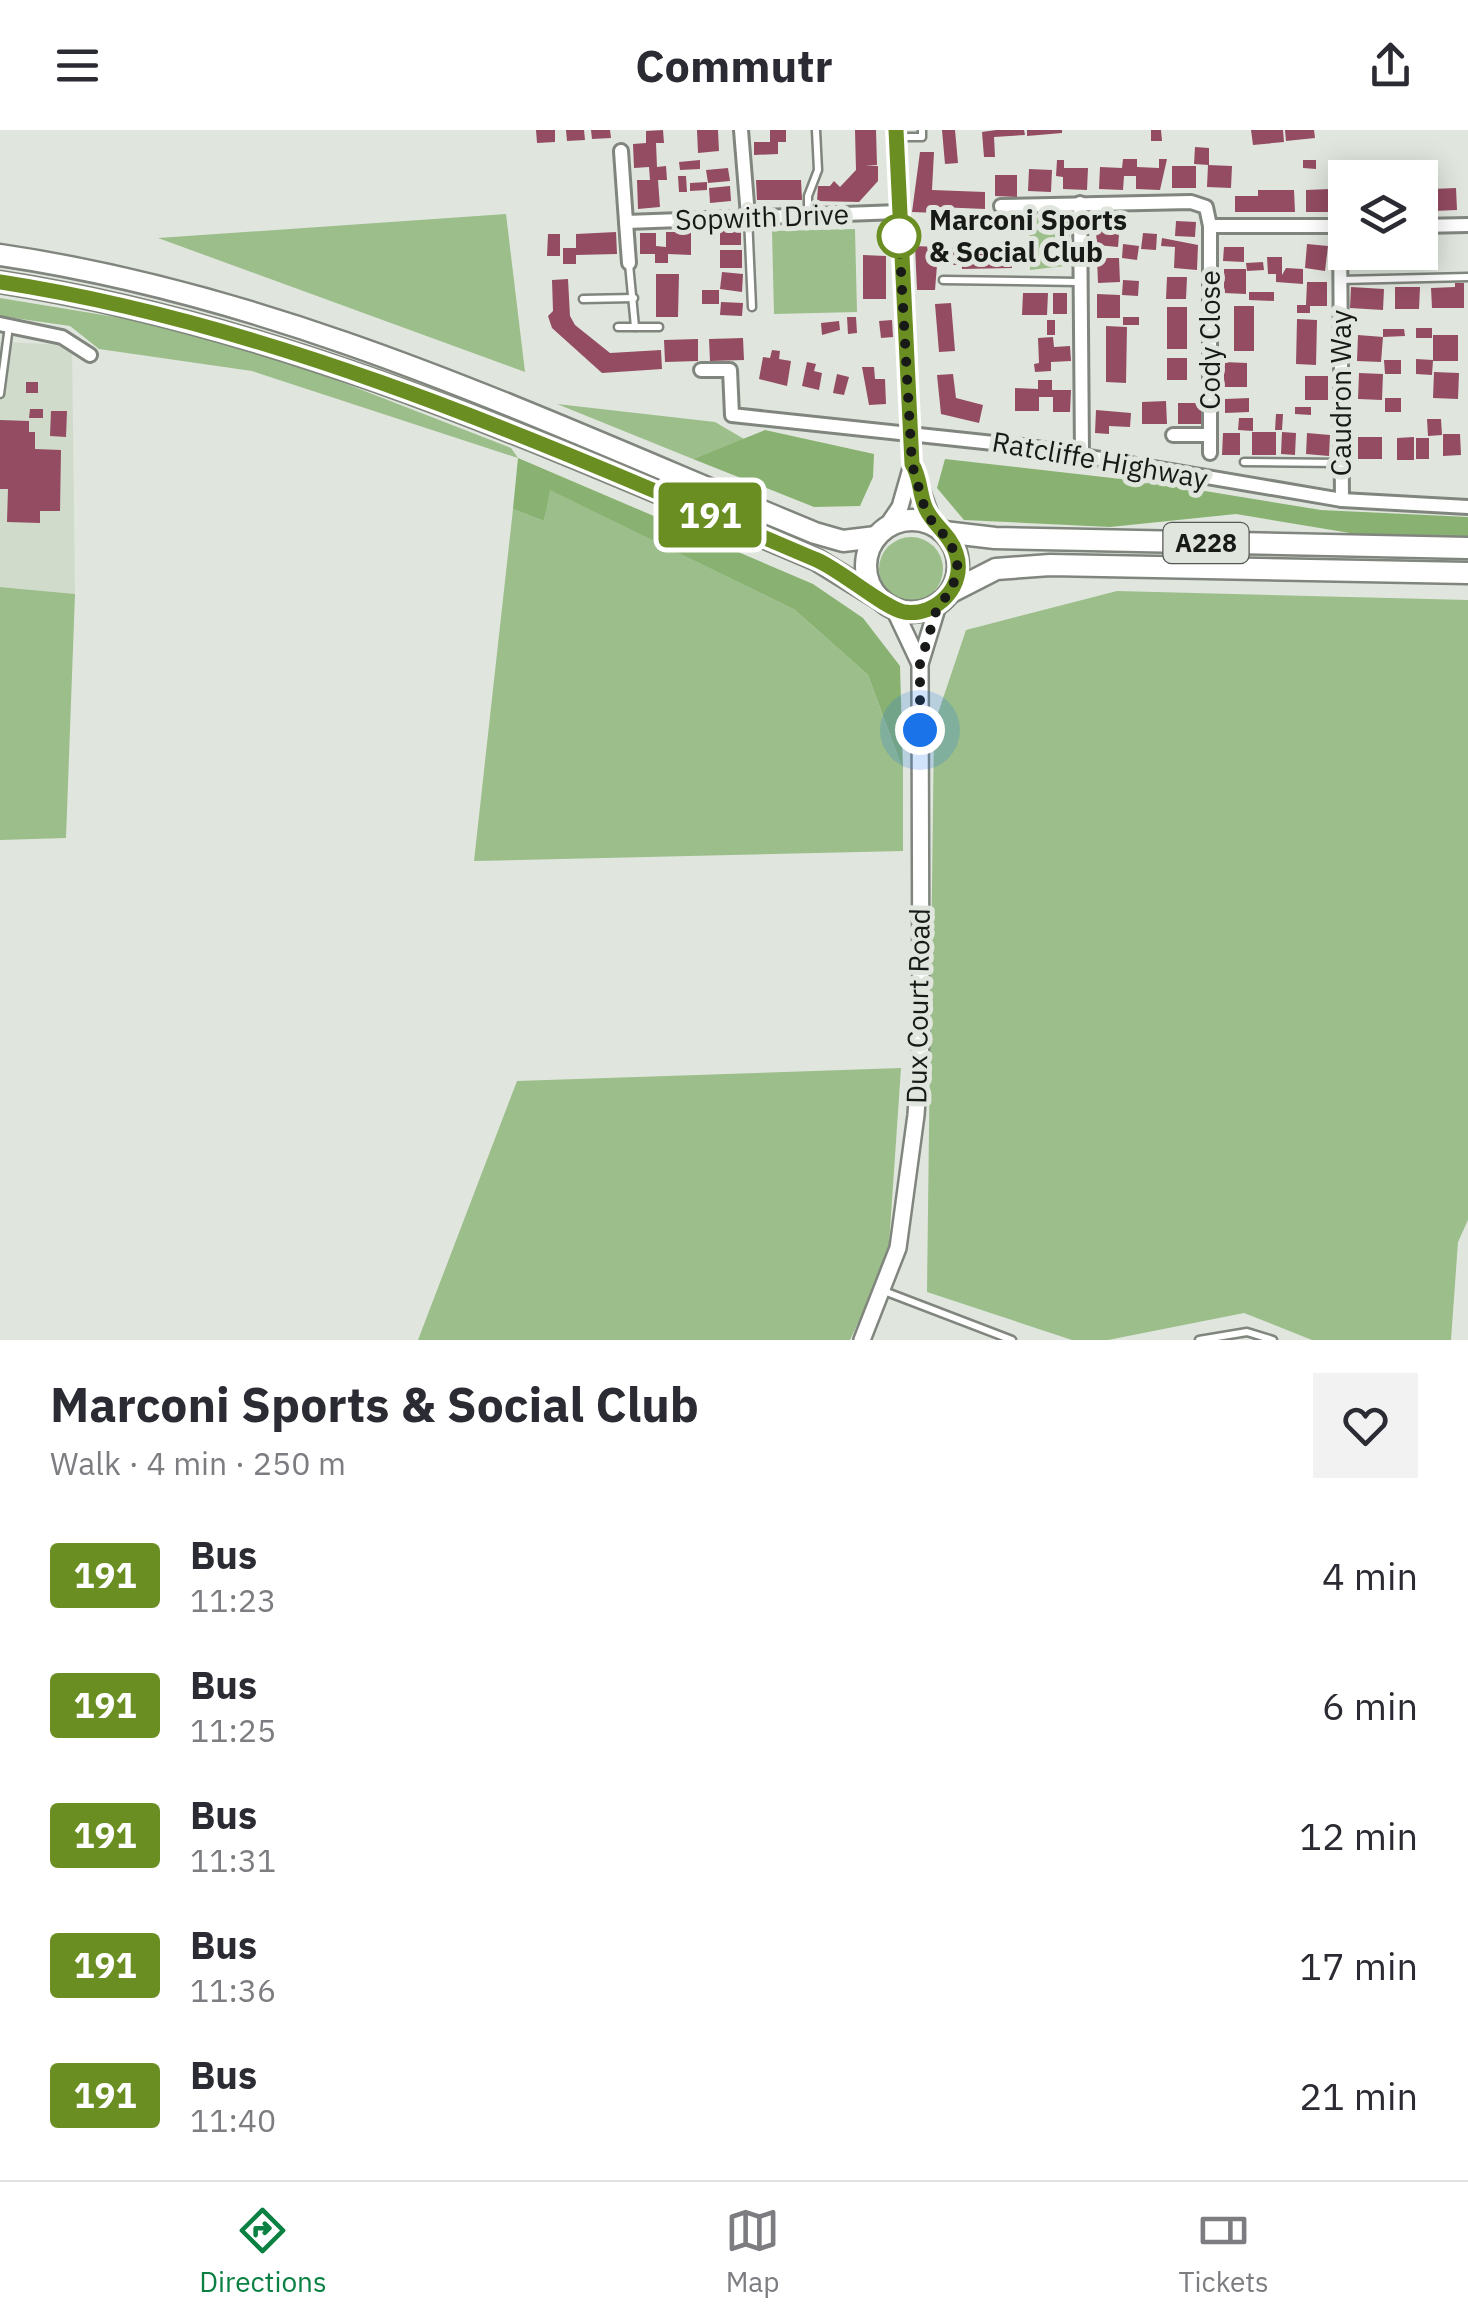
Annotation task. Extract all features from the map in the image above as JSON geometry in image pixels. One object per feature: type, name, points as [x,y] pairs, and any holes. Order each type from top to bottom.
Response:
[{"type":"main road","points":[[0,254],[176,289],[268,315],[463,383],[815,533],[844,541],[912,520],[939,529],[958,568],[944,598],[921,612],[888,604],[817,560],[376,380],[167,316],[0,282]]},
{"type":"main road","name":"A228","points":[[939,529],[994,538],[1468,548]]},
{"type":"main road","points":[[880,533],[866,565],[868,579],[888,604]]},
{"type":"main road","name":"A228","points":[[944,598],[996,569],[1050,565],[1468,573]]},
{"type":"street","points":[[741,130],[748,216]]},
{"type":"street","points":[[880,533],[901,504],[912,464],[896,134]]},
{"type":"street","points":[[620,151],[629,263]]},
{"type":"street","points":[[1001,206],[1192,202],[1206,207],[1210,226],[1328,226]]},
{"type":"street","points":[[1080,203],[1082,456]]},
{"type":"street","name":"Sopwith Drive","points":[[626,222],[898,212]]},
{"type":"street","name":"Cody Close","points":[[1210,226],[1210,453]]},
{"type":"street","points":[[1438,226],[1468,226]]},
{"type":"street","name":"Caudron Way","points":[[1340,270],[1342,500]]},
{"type":"street","points":[[4,325],[62,337],[90,355]]},
{"type":"street","name":"Ratcliffe Highway","points":[[701,370],[730,370],[732,415],[1082,456],[1342,500],[1468,507]]},
{"type":"street","points":[[1173,435],[1210,435]]},
{"type":"street","points":[[912,464],[939,529]]},
{"type":"street","name":"Dux Court Road","points":[[862,1340],[883,1291],[906,1206],[921,1041],[920,664],[944,598]]},
{"type":"street","name":"Dux Court Road","points":[[888,604],[920,664]]},
{"type":"lane","points":[[808,215],[808,196],[818,170],[816,130]]},
{"type":"lane","points":[[896,134],[922,137],[922,130]]},
{"type":"lane","points":[[748,216],[752,307]]},
{"type":"lane","points":[[629,263],[635,327]]},
{"type":"lane","points":[[1340,280],[1468,276]]},
{"type":"lane","points":[[943,280],[1079,282]]},
{"type":"lane","points":[[583,299],[634,298]]},
{"type":"lane","points":[[0,394],[4,325]]},
{"type":"lane","points":[[618,328],[659,326]]},
{"type":"lane","points":[[1244,462],[1342,463]]},
{"type":"lane","points":[[883,1291],[1012,1340]]},
{"type":"lane","points":[[1199,1340],[1248,1332],[1273,1340]]},
{"type":"shaded area","points":[[0,342],[72,345],[75,594],[0,587]]},
{"type":"green space","points":[[1062,212],[1072,219],[1065,266],[1030,270],[1029,219]]},
{"type":"green space","points":[[506,214],[525,372],[158,238]]},
{"type":"green space","points":[[855,229],[857,312],[774,314],[772,231]]},
{"type":"green space","points":[[0,298],[164,325],[290,362],[511,448],[518,458],[252,371],[99,349],[70,326],[0,316]]},
{"type":"green space","points":[[557,404],[715,422],[744,439],[693,459]]},
{"type":"green space","points":[[765,430],[874,454],[873,477],[860,506],[814,507],[693,459]]},
{"type":"green space","points":[[518,458],[813,584],[863,618],[900,666],[903,770],[868,675],[795,610],[550,490],[544,521],[513,509]]},
{"type":"green space","points":[[945,459],[1156,483],[1321,510],[1468,517],[1468,536],[1368,536],[1236,514],[1110,527],[964,520],[937,488]]},
{"type":"green space","points":[[549,489],[795,610],[868,675],[903,770],[903,851],[474,861],[513,509],[544,521]]},
{"type":"green space","points":[[911,537],[933,547],[943,569],[933,591],[911,601],[889,591],[879,569],[889,547]]},
{"type":"green space","points":[[0,587],[75,594],[66,838],[0,840]]},
{"type":"green space","points":[[1117,591],[1468,600],[1468,1220],[1458,1242],[1451,1340],[1312,1340],[1244,1313],[1108,1340],[1072,1340],[927,1292],[934,725],[966,630]]},
{"type":"green space","points":[[901,1068],[888,1259],[850,1340],[418,1340],[517,1081]]},
{"type":"building","points":[[536,130],[555,130],[555,142],[537,143]]},
{"type":"building","points":[[566,130],[584,130],[585,140],[567,141]]},
{"type":"building","points":[[591,130],[610,130],[611,138],[592,139]]},
{"type":"building","points":[[663,130],[664,143],[656,143],[657,167],[666,166],[667,180],[658,180],[660,207],[638,209],[637,180],[650,180],[649,167],[634,168],[633,144],[646,143],[646,131]]},
{"type":"building","points":[[697,130],[718,130],[719,151],[698,153]]},
{"type":"building","points":[[770,130],[786,130],[786,142],[778,142],[778,154],[754,155],[754,142],[770,142]]},
{"type":"building","points":[[855,130],[876,130],[877,165],[865,166],[878,166],[878,181],[859,202],[817,201],[818,186],[830,186],[834,181],[840,187],[856,170]]},
{"type":"building","points":[[942,130],[955,130],[958,163],[945,164]]},
{"type":"building","points":[[1024,130],[1025,135],[994,137],[995,157],[984,157],[982,132]]},
{"type":"building","points":[[1027,130],[1062,130],[1062,133],[1027,136]]},
{"type":"building","points":[[1151,130],[1161,130],[1162,141],[1151,141]]},
{"type":"building","points":[[1251,130],[1283,130],[1284,142],[1253,145]]},
{"type":"building","points":[[1285,130],[1314,130],[1315,138],[1286,141]]},
{"type":"building","points":[[1195,147],[1209,148],[1209,165],[1194,164]]},
{"type":"building","points":[[920,152],[934,152],[932,190],[985,192],[985,209],[938,207],[938,213],[912,212]]},
{"type":"building","points":[[1123,159],[1137,159],[1137,167],[1159,168],[1159,159],[1167,159],[1160,190],[1136,189],[1136,176],[1124,176],[1123,190],[1099,189],[1100,167],[1122,168]]},
{"type":"building","points":[[700,160],[700,169],[680,170],[679,162]]},
{"type":"building","points":[[1057,160],[1064,160],[1064,168],[1088,168],[1087,190],[1063,189],[1063,177],[1056,176]]},
{"type":"building","points":[[1303,160],[1316,160],[1316,169],[1303,168]]},
{"type":"building","points":[[1208,165],[1232,166],[1231,188],[1207,187]]},
{"type":"building","points":[[1172,166],[1196,166],[1196,188],[1172,188]]},
{"type":"building","points":[[728,168],[730,181],[708,183],[706,170]]},
{"type":"building","points":[[1029,169],[1052,170],[1051,192],[1028,191]]},
{"type":"building","points":[[995,175],[1017,175],[1017,197],[995,196]]},
{"type":"building","points":[[678,176],[686,176],[687,192],[679,192]]},
{"type":"building","points":[[756,180],[801,180],[802,200],[757,200]]},
{"type":"building","points":[[707,182],[707,190],[690,191],[690,183]]},
{"type":"building","points":[[730,186],[731,201],[710,203],[709,188]]},
{"type":"building","points":[[1456,188],[1457,210],[1438,211],[1438,189]]},
{"type":"building","points":[[1328,189],[1328,212],[1306,212],[1306,190]]},
{"type":"building","points":[[1258,190],[1294,190],[1295,212],[1235,212],[1235,196],[1258,196]]},
{"type":"building","points":[[1097,221],[1120,222],[1118,247],[1096,245]]},
{"type":"building","points":[[1176,221],[1196,222],[1195,237],[1175,236]]},
{"type":"building","points":[[720,230],[741,230],[741,245],[720,245]]},
{"type":"building","points":[[616,232],[617,254],[576,255],[576,264],[563,264],[563,248],[576,248],[576,234]]},
{"type":"building","points":[[666,232],[691,232],[691,255],[668,254],[668,263],[655,263],[655,254],[640,254],[640,233],[656,233],[656,246],[666,247]]},
{"type":"building","points":[[1143,233],[1157,234],[1156,250],[1141,249]]},
{"type":"building","points":[[548,234],[560,234],[560,256],[547,256]]},
{"type":"building","points":[[1162,238],[1198,245],[1197,270],[1174,268],[1175,247],[1161,246]]},
{"type":"building","points":[[1123,244],[1139,246],[1137,260],[1122,258]]},
{"type":"building","points":[[1307,244],[1328,246],[1325,271],[1305,268]]},
{"type":"building","points":[[915,246],[958,248],[957,265],[937,265],[935,290],[917,290]]},
{"type":"building","points":[[1224,247],[1244,247],[1244,262],[1223,261]]},
{"type":"building","points":[[720,250],[742,250],[742,268],[720,268]]},
{"type":"building","points":[[1012,252],[1012,268],[962,269],[961,253]]},
{"type":"building","points":[[863,255],[886,256],[886,299],[863,299]]},
{"type":"building","points":[[1267,257],[1282,257],[1282,275],[1286,268],[1303,269],[1303,284],[1276,282],[1276,274],[1268,274]]},
{"type":"building","points":[[1097,258],[1119,258],[1120,282],[1098,283]]},
{"type":"building","points":[[1263,262],[1264,270],[1247,271],[1246,263]]},
{"type":"building","points":[[1224,269],[1246,269],[1246,294],[1224,293]]},
{"type":"building","points":[[722,272],[743,274],[742,292],[720,289]]},
{"type":"building","points":[[656,274],[679,274],[678,317],[656,317]]},
{"type":"building","points":[[1167,277],[1187,277],[1186,299],[1166,299]]},
{"type":"building","points":[[568,279],[570,316],[575,325],[610,353],[661,350],[662,369],[602,373],[552,328],[548,316],[553,311],[552,280]]},
{"type":"building","points":[[1123,280],[1139,281],[1138,296],[1122,295]]},
{"type":"building","points":[[1307,282],[1327,282],[1327,306],[1310,306],[1310,313],[1297,313],[1297,305],[1306,305]]},
{"type":"building","points":[[1455,283],[1464,283],[1464,308],[1432,308],[1431,288],[1455,287]]},
{"type":"building","points":[[1351,287],[1384,289],[1383,310],[1350,308]]},
{"type":"building","points":[[1395,287],[1420,287],[1419,309],[1395,309]]},
{"type":"building","points":[[702,290],[719,290],[719,304],[702,304]]},
{"type":"building","points":[[1249,292],[1274,292],[1274,301],[1249,300]]},
{"type":"building","points":[[1023,293],[1048,293],[1047,315],[1022,315]]},
{"type":"building","points":[[1053,293],[1067,293],[1067,314],[1053,314]]},
{"type":"building","points":[[1097,294],[1120,295],[1120,318],[1097,318]]},
{"type":"building","points":[[721,302],[743,303],[742,316],[720,315]]},
{"type":"building","points":[[951,303],[955,351],[939,352],[935,304]]},
{"type":"building","points":[[1234,306],[1254,306],[1254,351],[1234,351]]},
{"type":"building","points":[[1167,307],[1187,307],[1187,349],[1167,349]]},
{"type":"building","points":[[847,317],[856,317],[857,333],[848,334]]},
{"type":"building","points":[[1123,317],[1139,317],[1139,325],[1123,325]]},
{"type":"building","points":[[1297,319],[1317,320],[1316,365],[1296,364]]},
{"type":"building","points":[[892,320],[893,337],[881,338],[879,321]]},
{"type":"building","points":[[1047,320],[1055,320],[1055,335],[1047,335]]},
{"type":"building","points":[[839,321],[840,330],[822,335],[821,323]]},
{"type":"building","points":[[1106,326],[1127,327],[1126,383],[1106,382]]},
{"type":"building","points":[[1416,328],[1432,328],[1432,338],[1416,338]]},
{"type":"building","points":[[1383,329],[1404,329],[1405,336],[1383,337]]},
{"type":"building","points":[[1358,335],[1383,337],[1381,362],[1357,361]]},
{"type":"building","points":[[1433,335],[1458,335],[1458,361],[1433,361]]},
{"type":"building","points":[[1053,337],[1054,347],[1070,346],[1071,361],[1051,362],[1051,371],[1035,372],[1034,364],[1039,363],[1038,338]]},
{"type":"building","points":[[743,338],[744,360],[710,361],[709,339]]},
{"type":"building","points":[[698,339],[698,361],[665,362],[664,340]]},
{"type":"building","points":[[772,350],[780,351],[779,359],[791,361],[787,386],[759,379],[763,357],[770,358]]},
{"type":"building","points":[[1167,358],[1187,358],[1187,380],[1167,380]]},
{"type":"building","points":[[1416,359],[1433,360],[1432,375],[1416,374]]},
{"type":"building","points":[[1384,360],[1401,360],[1401,374],[1385,374]]},
{"type":"building","points":[[807,362],[816,364],[814,371],[822,373],[819,390],[802,386]]},
{"type":"building","points":[[1224,362],[1247,363],[1247,387],[1224,387]]},
{"type":"building","points":[[862,367],[874,367],[875,379],[885,379],[886,404],[869,405]]},
{"type":"building","points":[[1434,372],[1459,373],[1458,399],[1433,398]]},
{"type":"building","points":[[1359,373],[1383,374],[1382,400],[1358,399]]},
{"type":"building","points":[[837,374],[849,377],[844,395],[833,393]]},
{"type":"building","points":[[953,374],[956,398],[983,405],[979,423],[941,414],[937,375]]},
{"type":"building","points":[[1305,376],[1328,376],[1328,400],[1305,400]]},
{"type":"building","points":[[1038,380],[1052,380],[1052,390],[1071,390],[1070,412],[1053,412],[1053,397],[1039,397],[1039,411],[1015,411],[1015,388],[1038,389]]},
{"type":"building","points":[[26,382],[38,382],[38,393],[26,393]]},
{"type":"building","points":[[1249,398],[1249,412],[1225,413],[1225,399]]},
{"type":"building","points":[[1385,398],[1401,398],[1401,412],[1385,412]]},
{"type":"building","points":[[1166,401],[1167,424],[1142,424],[1142,402]]},
{"type":"building","points":[[1178,403],[1202,403],[1202,424],[1178,424]]},
{"type":"building","points":[[1295,407],[1311,407],[1311,415],[1295,414]]},
{"type":"building","points":[[30,409],[43,409],[43,418],[29,418]]},
{"type":"building","points":[[1096,410],[1131,413],[1130,427],[1109,426],[1109,434],[1095,433]]},
{"type":"building","points":[[51,411],[67,411],[66,437],[50,436]]},
{"type":"building","points":[[1276,414],[1283,414],[1282,430],[1275,430]]},
{"type":"building","points":[[1239,418],[1253,418],[1253,431],[1238,430]]},
{"type":"building","points":[[1427,419],[1441,419],[1442,435],[1428,436]]},
{"type":"building","points":[[0,420],[29,421],[29,432],[35,432],[35,449],[61,450],[60,511],[40,511],[40,523],[7,522],[8,489],[0,489]]},
{"type":"building","points":[[1252,432],[1276,432],[1276,455],[1252,455]]},
{"type":"building","points":[[1282,432],[1296,433],[1295,455],[1281,454]]},
{"type":"building","points":[[1223,433],[1240,433],[1240,455],[1222,455]]},
{"type":"building","points":[[1307,433],[1330,435],[1329,456],[1306,454]]},
{"type":"building","points":[[1443,434],[1460,434],[1461,455],[1443,456]]},
{"type":"building","points":[[1358,437],[1382,437],[1382,459],[1358,459]]},
{"type":"building","points":[[1414,437],[1414,460],[1397,460],[1397,438]]},
{"type":"building","points":[[1416,438],[1429,438],[1429,459],[1416,459]]},
{"type":"bus line","name":"191","points":[[0,282],[167,316],[376,380],[817,560],[858,582],[894,609],[921,612],[938,605],[951,592],[958,568],[950,540],[934,526],[923,503],[918,473],[912,464],[896,130]]},
{"type":"place","name":"Marconi Sports & Social Club","points":[[899,236]]},
{"type":"route","points":[[899,236],[910,372],[912,464],[918,473],[923,503],[934,526],[950,540],[958,568],[951,592],[938,605],[920,664],[920,730]]}]
